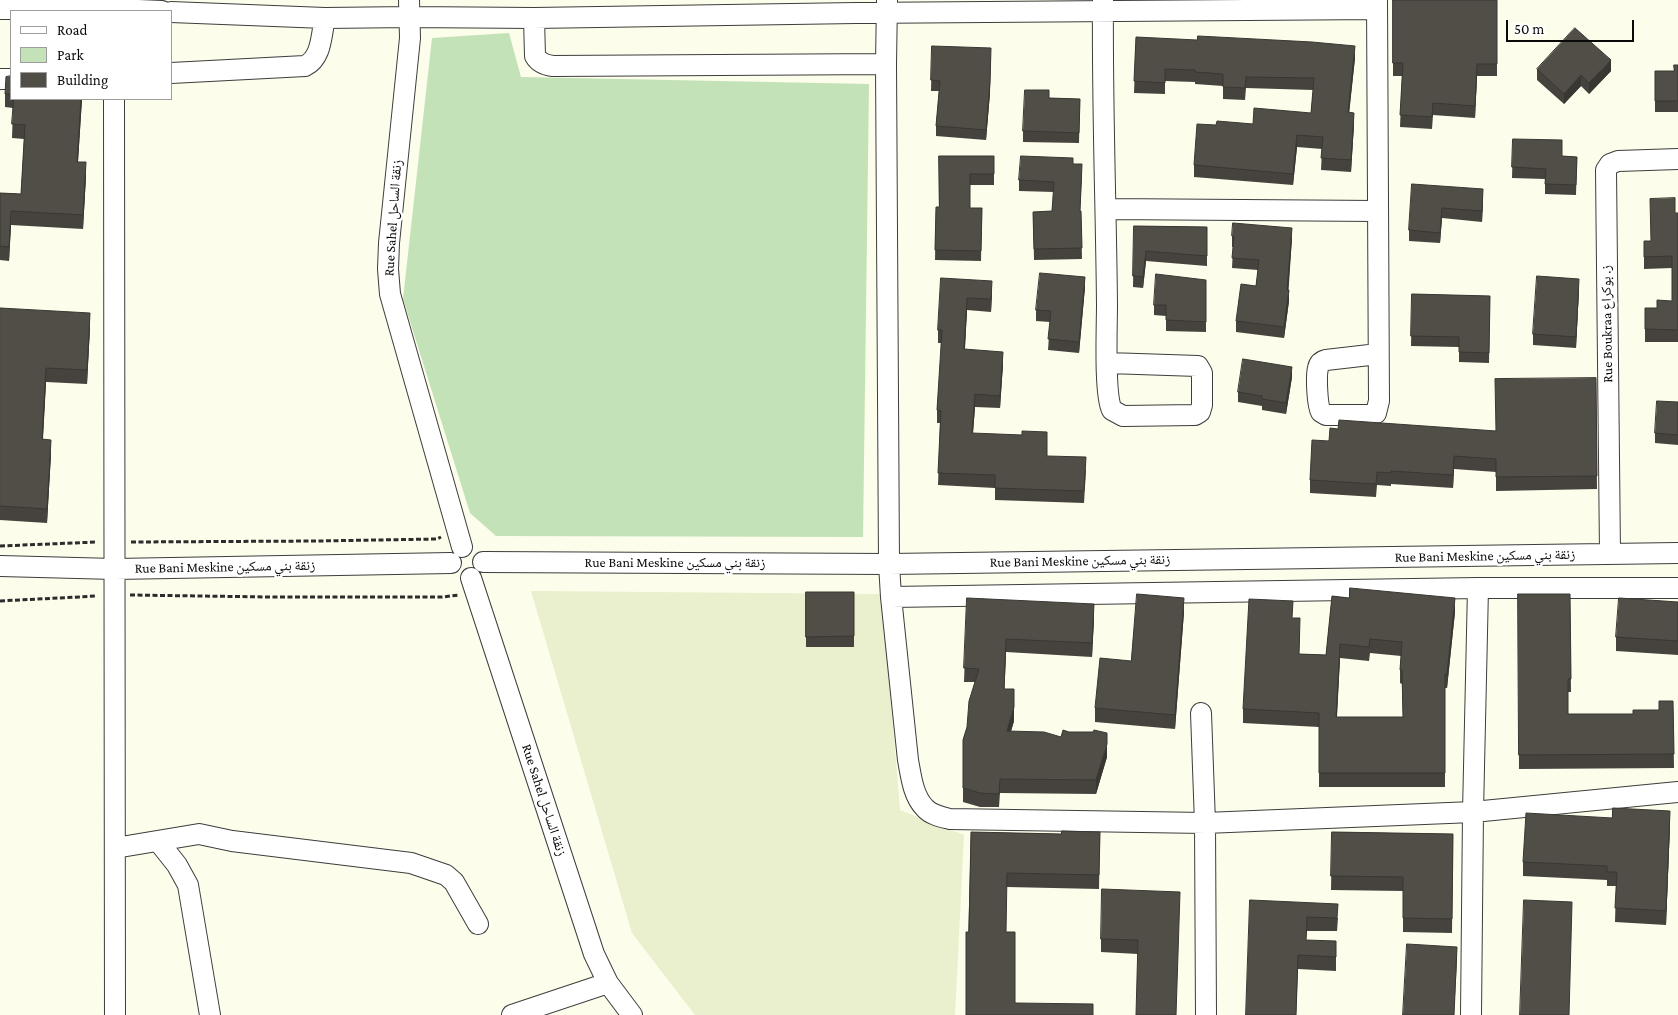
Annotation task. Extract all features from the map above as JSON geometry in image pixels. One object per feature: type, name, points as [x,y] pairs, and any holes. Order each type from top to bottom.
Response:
[{"type":"street","points":[[172,12],[325,18],[409,8],[534,18],[887,6],[1377,5],[1378,354]]},
{"type":"street","points":[[887,6],[889,564],[908,760],[917,796],[925,809],[950,819],[1206,823],[1473,812],[1678,792]]},
{"type":"street","points":[[1103,6],[1108,401],[1112,410],[1123,416],[1195,414],[1201,410],[1202,373],[1198,366],[1108,363]]},
{"type":"street","points":[[0,9],[114,7],[150,10]]},
{"type":"street","name":"Rue Sahel زنقة الساحل","points":[[409,8],[410,38],[389,243],[390,294],[456,547]]},
{"type":"street","points":[[172,73],[305,66],[314,61],[317,55],[325,18]]},
{"type":"street","points":[[534,18],[535,56],[538,61],[553,66],[886,64]]},
{"type":"street","points":[[114,100],[115,1015]]},
{"type":"street","name":"Rue Boukraa ز. بوكراع","points":[[1610,554],[1606,170],[1610,164],[1618,161],[1678,159]]},
{"type":"street","points":[[1106,209],[1378,211]]},
{"type":"street","points":[[456,547],[471,547],[480,553],[477,578],[460,577],[452,569],[456,547]]},
{"type":"street","name":"Rue Bani Meskine زنقة بني مسكين","points":[[0,566],[115,568],[456,547]]},
{"type":"street","name":"Rue Bani Meskine زنقة بني مسكين","points":[[477,578],[889,564],[1678,553]]},
{"type":"street","name":"Rue Sahel زنقة الساحل","points":[[477,578],[594,954],[608,983],[632,1015]]},
{"type":"street","points":[[891,597],[1478,588],[1678,588]]},
{"type":"street","points":[[1471,1015],[1478,588]]},
{"type":"street","points":[[1201,713],[1206,823],[1206,1015]]},
{"type":"street","points":[[115,848],[199,834],[232,841],[411,863],[446,875],[454,882],[478,924]]},
{"type":"street","points":[[158,841],[188,885],[210,1015]]},
{"type":"street","points":[[512,1015],[608,983]]},
{"type":"path","points":[[0,546],[115,542],[317,541],[437,538],[456,547]]},
{"type":"path","points":[[0,601],[115,595],[432,597],[477,578]]},
{"type":"green space","points":[[509,33],[521,77],[869,84],[863,537],[496,536],[470,513],[403,299],[432,38]]},
{"type":"green space","points":[[531,591],[882,594],[900,810],[964,835],[955,1015],[695,1015],[632,933]]},
{"type":"building","points":[[1393,0],[1497,0],[1497,64],[1477,64],[1475,106],[1433,103],[1432,117],[1400,115],[1403,63],[1393,63]]},
{"type":"building","points":[[1575,28],[1611,60],[1589,83],[1581,75],[1564,94],[1537,69]]},
{"type":"building","points":[[1198,36],[1355,46],[1348,112],[1354,113],[1351,160],[1321,158],[1323,137],[1297,135],[1293,174],[1194,165],[1197,124],[1216,125],[1217,121],[1253,124],[1254,108],[1311,113],[1314,78],[1246,77],[1245,88],[1223,87],[1223,74],[1195,72],[1195,70],[1165,69],[1165,83],[1134,81],[1136,37],[1197,40]]},
{"type":"building","points":[[932,46],[991,48],[986,130],[936,126],[940,81],[931,80]]},
{"type":"building","points":[[1674,65],[1678,65],[1678,101],[1655,101],[1655,71],[1674,71]]},
{"type":"building","points":[[10,76],[10,94],[5,94],[6,77]]},
{"type":"building","points":[[1025,90],[1049,90],[1049,98],[1080,99],[1079,133],[1023,131]]},
{"type":"building","points":[[14,100],[81,100],[77,162],[86,162],[83,215],[11,211],[9,247],[0,246],[0,193],[21,194],[25,125],[12,124]]},
{"type":"building","points":[[1513,139],[1562,140],[1562,156],[1577,157],[1576,185],[1545,184],[1546,169],[1512,167]]},
{"type":"building","points":[[939,156],[994,156],[994,174],[970,174],[970,208],[982,208],[981,251],[935,250],[936,207],[939,207]]},
{"type":"building","points":[[1021,156],[1073,158],[1073,164],[1082,164],[1080,211],[1082,248],[1034,249],[1033,212],[1052,211],[1054,182],[1019,180]]},
{"type":"building","points":[[1412,184],[1483,189],[1482,211],[1442,208],[1440,233],[1409,230]]},
{"type":"building","points":[[1675,198],[1675,213],[1678,213],[1678,330],[1645,329],[1645,308],[1657,308],[1657,300],[1672,301],[1672,256],[1644,257],[1644,241],[1651,241],[1650,199]]},
{"type":"building","points":[[1233,223],[1292,228],[1287,290],[1289,290],[1284,327],[1236,321],[1241,284],[1256,286],[1259,260],[1232,258]]},
{"type":"building","points":[[1134,226],[1207,227],[1207,256],[1146,251],[1143,277],[1133,276]]},
{"type":"building","points":[[1040,273],[1085,277],[1079,342],[1048,339],[1051,311],[1036,310]]},
{"type":"building","points":[[1156,274],[1206,280],[1206,322],[1166,320],[1166,305],[1154,305]]},
{"type":"building","points":[[1537,276],[1579,279],[1576,337],[1533,334]]},
{"type":"building","points":[[941,278],[992,281],[991,299],[967,298],[964,349],[1003,352],[1000,396],[975,394],[972,433],[1022,435],[1022,431],[1047,432],[1047,456],[1086,457],[1084,491],[995,488],[995,475],[938,473],[941,411],[937,410],[942,330],[938,330]]},
{"type":"building","points":[[1412,294],[1490,296],[1489,353],[1459,352],[1459,337],[1411,336]]},
{"type":"building","points":[[0,308],[90,313],[87,370],[46,368],[42,439],[51,440],[47,509],[0,506]]},
{"type":"building","points":[[1243,359],[1292,367],[1286,403],[1238,392]]},
{"type":"building","points":[[1596,378],[1597,476],[1496,477],[1496,459],[1454,456],[1453,475],[1391,471],[1391,473],[1377,472],[1376,484],[1310,480],[1312,440],[1329,441],[1330,428],[1338,429],[1339,420],[1496,431],[1495,379]]},
{"type":"building","points":[[1657,401],[1678,402],[1678,435],[1655,433]]},
{"type":"building","points":[[1350,588],[1455,598],[1447,674],[1445,674],[1445,773],[1319,773],[1319,713],[1243,709],[1249,599],[1293,601],[1292,618],[1300,618],[1299,654],[1326,655],[1332,596],[1349,598]],"holes":[[[1370,639],[1402,642],[1400,670],[1402,670],[1403,717],[1336,717],[1340,644],[1369,647]]]},
{"type":"building","points":[[806,592],[854,592],[854,636],[806,637]]},
{"type":"building","points":[[1137,594],[1184,598],[1175,715],[1095,708],[1100,658],[1131,661]]},
{"type":"building","points":[[1518,594],[1570,594],[1571,679],[1568,679],[1568,714],[1633,714],[1633,710],[1659,710],[1659,701],[1673,701],[1674,754],[1519,755]]},
{"type":"building","points":[[967,598],[1094,604],[1092,643],[1006,639],[1004,689],[1014,689],[1014,707],[1007,731],[1044,732],[1061,737],[1063,730],[1069,732],[1093,732],[1094,730],[1107,733],[1107,744],[1096,780],[1000,779],[999,794],[980,793],[963,788],[963,740],[967,727],[969,701],[979,669],[964,668]]},
{"type":"building","points":[[1619,598],[1678,602],[1678,641],[1616,637]]},
{"type":"building","points":[[1613,808],[1670,811],[1666,911],[1615,908],[1617,872],[1607,872],[1607,866],[1523,862],[1526,813],[1612,818]]},
{"type":"building","points":[[1062,831],[1100,832],[1099,875],[1007,873],[1006,932],[1015,932],[1015,1003],[1093,1004],[1093,1015],[966,1015],[966,932],[969,932],[971,832],[1061,834]]},
{"type":"building","points":[[1332,832],[1453,834],[1452,919],[1403,918],[1403,877],[1331,876]]},
{"type":"building","points":[[1102,889],[1180,892],[1176,1015],[1136,1015],[1138,940],[1101,939]]},
{"type":"building","points":[[1250,900],[1338,904],[1337,918],[1307,917],[1306,940],[1336,941],[1336,957],[1298,955],[1296,1015],[1246,1015]]},
{"type":"building","points":[[1524,900],[1572,902],[1569,1015],[1520,1015]]},
{"type":"building","points":[[1407,944],[1457,947],[1454,1015],[1403,1015]]}]
